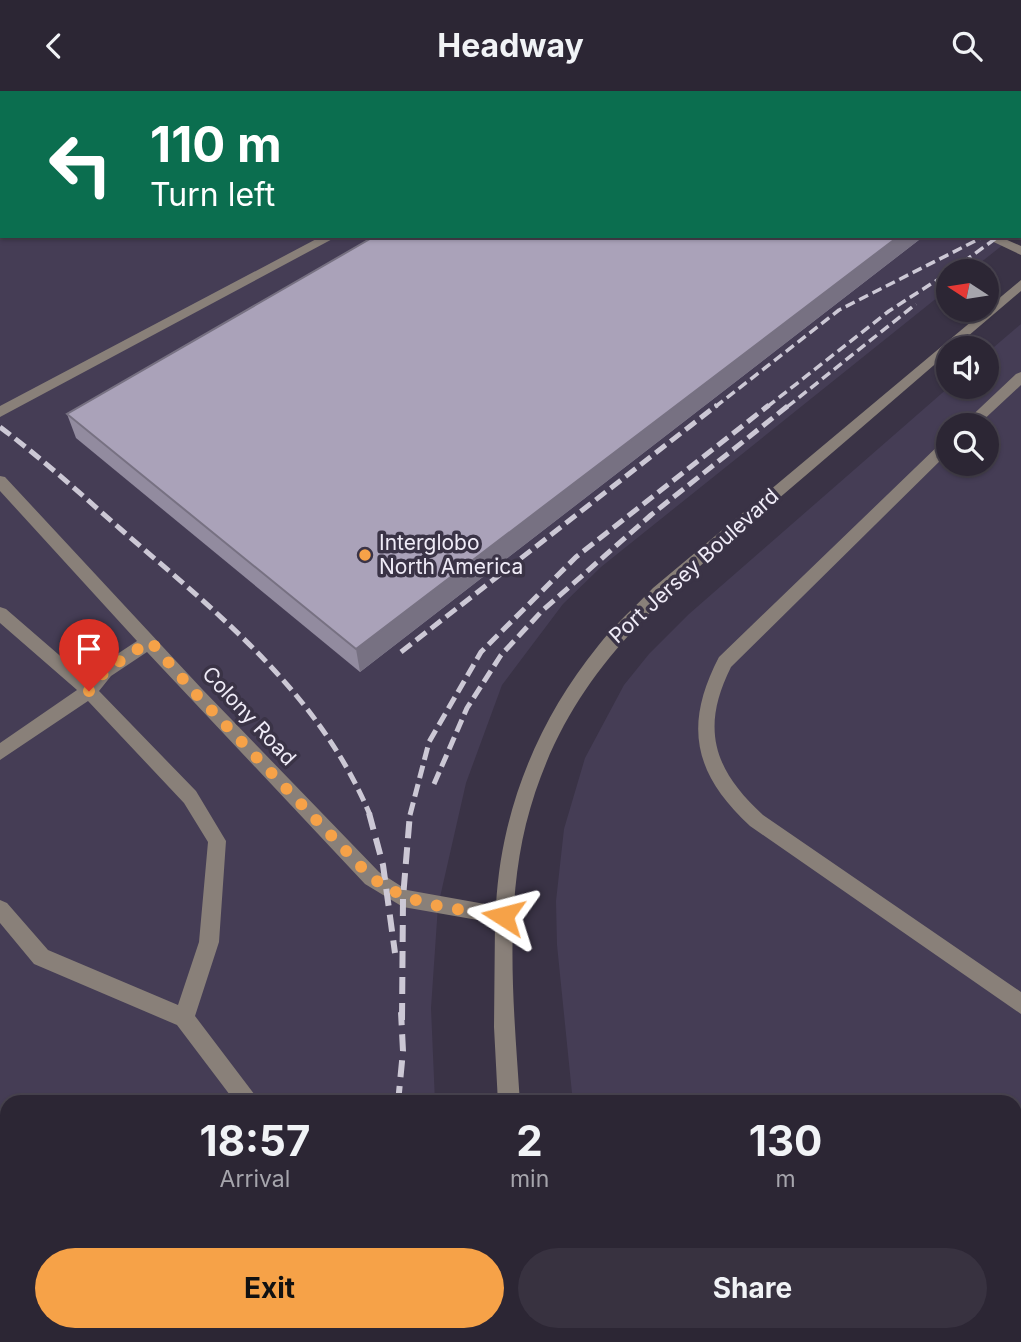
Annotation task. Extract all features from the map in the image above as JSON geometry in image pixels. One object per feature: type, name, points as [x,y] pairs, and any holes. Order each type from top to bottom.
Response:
[{"type":"street","points":[[0,412],[328,238]]},
{"type":"street","points":[[992,238],[1021,251]]},
{"type":"street","name":"Port Jersey Boulevard","points":[[509,1095],[502,986],[503,916],[513,837],[532,774],[559,711],[595,657],[659,592],[1021,284]]},
{"type":"street","points":[[982,413],[1021,377]]},
{"type":"street","points":[[936,457],[725,662],[710,697],[706,732],[708,752],[723,786],[770,829],[1021,1004]]},
{"type":"street","name":"Colony Road","points":[[0,481],[8,502],[150,641],[196,694],[368,874],[388,891],[424,903],[503,916]]},
{"type":"street","points":[[0,613],[89,691],[190,797],[218,841],[209,942],[184,1018]]},
{"type":"street","points":[[0,753],[89,691],[105,671],[150,641]]},
{"type":"street","points":[[0,909],[41,957],[184,1018],[244,1095]]},
{"type":"shaded area","points":[[0,238],[1011,238],[985,259],[936,259],[936,299],[601,567],[563,604],[502,685],[466,783],[438,906],[431,1008],[435,1095],[0,1095]]},
{"type":"shaded area","points":[[1021,324],[1021,1095],[572,1095],[557,945],[556,901],[564,829],[585,758],[624,685],[649,654],[689,614],[936,398],[999,399],[999,343]]},
{"type":"building","name":"Interglobo North America","points":[[372,238],[896,238],[356,649],[67,414]]},
{"type":"railway","points":[[715,407],[839,310],[981,238]]},
{"type":"railway","points":[[967,259],[996,238]]},
{"type":"railway","points":[[767,407],[889,311],[936,281]]},
{"type":"railway","points":[[787,407],[916,304]]},
{"type":"railway","points":[[401,652],[717,405]]},
{"type":"railway","points":[[410,815],[429,742],[481,652],[576,557],[769,405]]},
{"type":"railway","points":[[434,784],[467,708],[501,655],[542,611],[651,515],[789,405]]},
{"type":"railway","points":[[0,427],[197,595],[265,660],[324,732],[349,772],[370,815]]},
{"type":"railway","points":[[369,813],[383,865],[395,953]]},
{"type":"railway","points":[[402,1020],[403,898],[410,813]]},
{"type":"railway","points":[[399,1095],[403,1051],[401,1012]]},
{"type":"place","name":"Interglobo North America","points":[[365,555]]},
{"type":"route","points":[[89,691],[105,671],[150,641],[196,694],[368,874],[388,891],[424,903],[503,916]]}]
